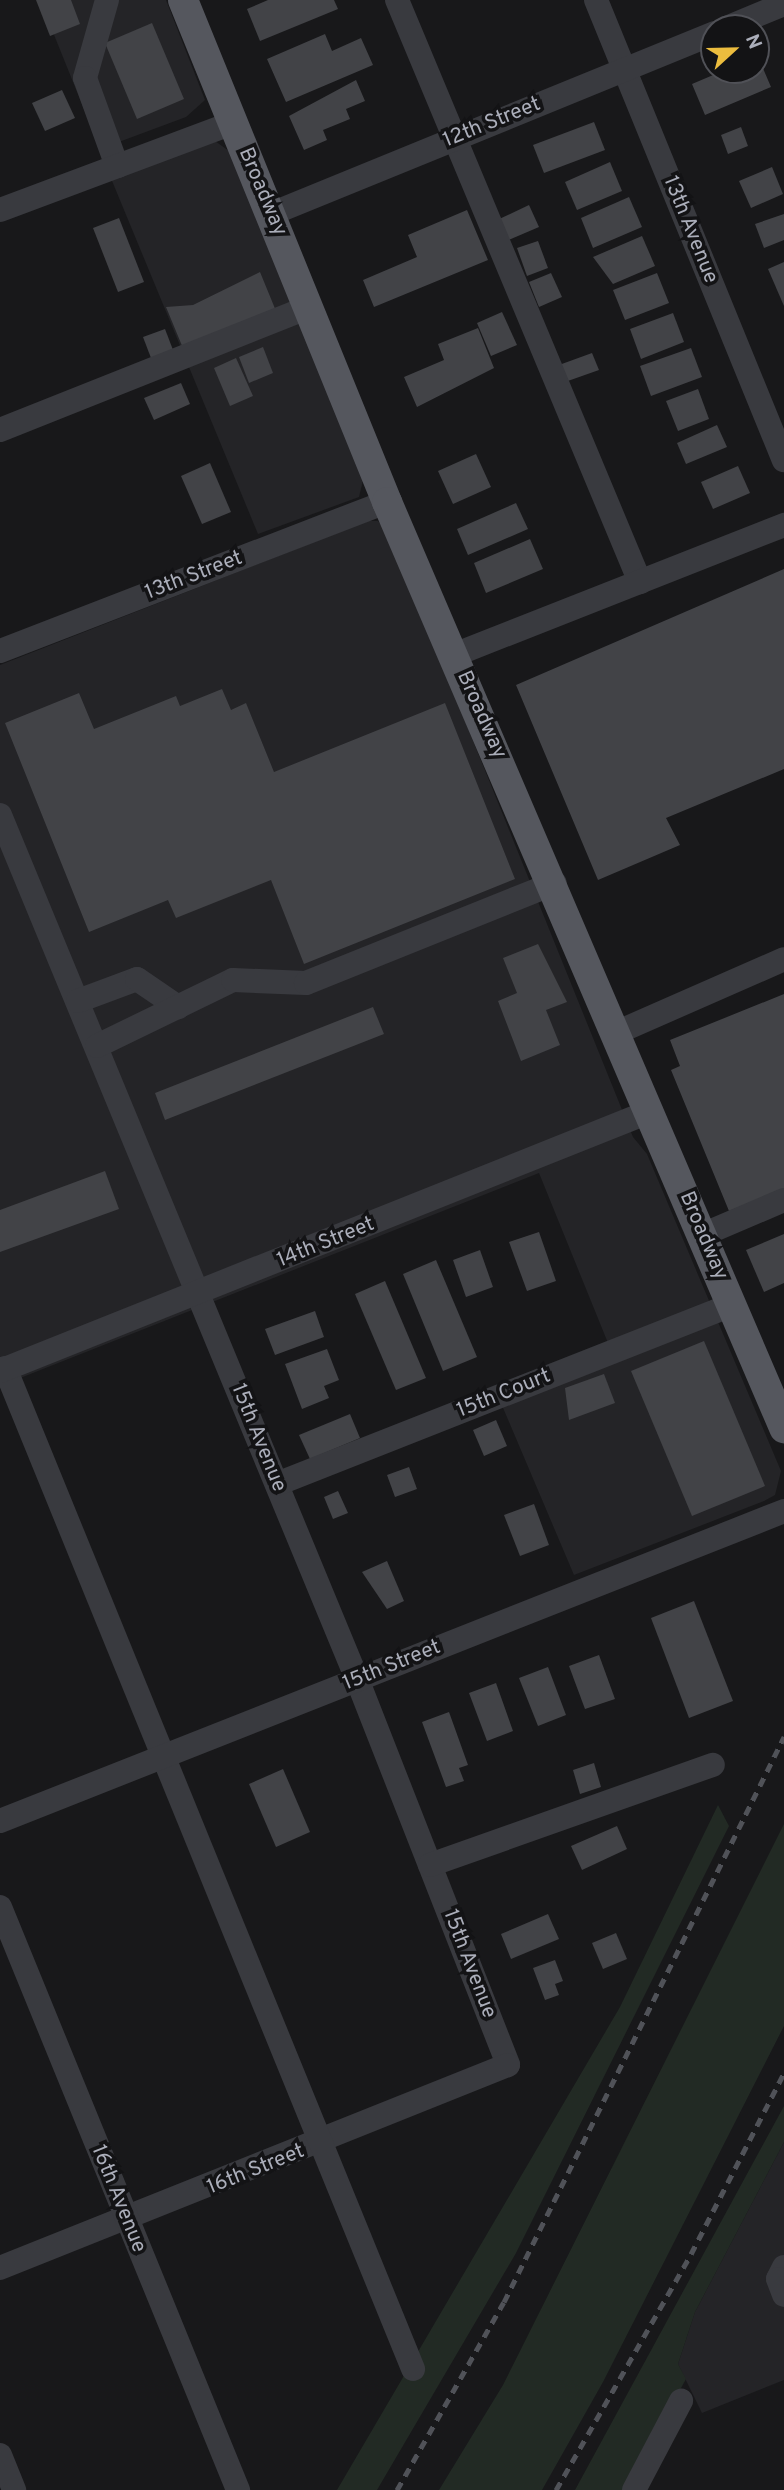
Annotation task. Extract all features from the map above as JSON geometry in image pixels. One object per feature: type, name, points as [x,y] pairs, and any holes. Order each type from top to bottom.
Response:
[{"type":"main road","name":"Broadway","points":[[183,0],[387,502],[555,883],[732,1305],[777,1391],[784,1428]]},
{"type":"street","points":[[107,0],[85,78],[117,166]]},
{"type":"street","points":[[397,0],[640,582]]},
{"type":"street","name":"13th Avenue","points":[[596,0],[784,460]]},
{"type":"street","points":[[760,14],[784,4]]},
{"type":"street","name":"12th Street","points":[[271,214],[700,39]]},
{"type":"street","points":[[0,209],[233,123]]},
{"type":"street","points":[[0,429],[309,307]]},
{"type":"street","name":"13th Street","points":[[0,651],[387,502]]},
{"type":"street","points":[[454,655],[784,525]]},
{"type":"street","name":"15th Avenue","points":[[0,815],[357,1679],[509,2065]]},
{"type":"street","points":[[97,1046],[233,980],[306,983],[555,883]]},
{"type":"street","points":[[618,1032],[784,959]]},
{"type":"street","points":[[78,1001],[137,979],[178,1007]]},
{"type":"street","name":"14th Street","points":[[3,1369],[199,1295],[651,1111]]},
{"type":"street","points":[[702,1235],[784,1200]]},
{"type":"street","name":"15th Court","points":[[277,1484],[732,1305]]},
{"type":"street","points":[[3,1369],[413,2369]]},
{"type":"street","name":"15th Street","points":[[0,1821],[163,1760],[357,1679],[784,1511]]},
{"type":"street","points":[[430,1865],[713,1765]]},
{"type":"street","name":"16th Avenue","points":[[0,1907],[238,2490]]},
{"type":"street","name":"16th Street","points":[[0,2269],[127,2222],[509,2065]]},
{"type":"street","points":[[784,2267],[778,2279],[784,2295]]},
{"type":"street","points":[[634,2490],[681,2401]]},
{"type":"street","points":[[0,2455],[14,2490]]},
{"type":"shaded area","points":[[40,0],[166,0],[205,100],[186,117],[100,149]]},
{"type":"shaded area","points":[[215,141],[229,151],[364,476],[359,497],[258,534],[110,176]]},
{"type":"shaded area","points":[[368,521],[378,521],[390,535],[633,1137],[647,1154],[781,1471],[775,1495],[764,1501],[574,1575],[495,1389],[608,1343],[539,1173],[0,1386],[0,665]]},
{"type":"shaded area","points":[[718,1805],[729,1826],[516,2253],[377,2490],[337,2490],[620,2007]]},
{"type":"shaded area","points":[[784,1824],[784,2026],[603,2382],[542,2490],[439,2490],[503,2385]]},
{"type":"shaded area","points":[[784,2106],[784,2142],[695,2312],[678,2364],[686,2379],[625,2490],[575,2490]]},
{"type":"shaded area","points":[[784,2142],[784,2380],[702,2413],[678,2364],[695,2312]]},
{"type":"building","points":[[36,0],[71,0],[80,24],[50,36]]},
{"type":"building","points":[[268,0],[334,0],[338,9],[260,41],[247,9]]},
{"type":"building","points":[[152,23],[184,99],[137,119],[105,43]]},
{"type":"building","points":[[325,34],[332,51],[361,38],[373,65],[286,102],[267,59]]},
{"type":"building","points":[[356,80],[365,101],[346,109],[350,119],[323,130],[327,140],[304,150],[289,116]]},
{"type":"building","points":[[700,81],[700,84],[770,84],[771,87],[705,115],[692,84]]},
{"type":"building","points":[[62,90],[75,118],[45,131],[32,103]]},
{"type":"building","points":[[594,122],[605,150],[544,173],[533,145]]},
{"type":"building","points":[[741,127],[748,146],[728,154],[721,135]]},
{"type":"building","points":[[610,162],[622,191],[577,210],[565,182]]},
{"type":"building","points":[[772,167],[783,194],[751,208],[739,181]]},
{"type":"building","points":[[629,197],[642,227],[593,248],[581,218]]},
{"type":"building","points":[[529,205],[539,227],[504,242],[495,221]]},
{"type":"building","points":[[467,210],[488,260],[374,307],[363,280],[417,257],[408,235]]},
{"type":"building","points":[[784,214],[784,240],[764,248],[755,224]]},
{"type":"building","points":[[119,218],[144,282],[118,292],[93,228]]},
{"type":"building","points":[[642,236],[655,266],[613,284],[593,257]]},
{"type":"building","points":[[538,241],[548,268],[527,276],[517,248]]},
{"type":"building","points":[[784,262],[784,306],[768,269]]},
{"type":"building","points":[[260,272],[276,311],[185,353],[166,307],[193,305]]},
{"type":"building","points":[[551,273],[562,297],[539,307],[529,282]]},
{"type":"building","points":[[657,273],[669,303],[625,320],[613,290]]},
{"type":"building","points":[[502,312],[517,345],[491,356],[477,323]]},
{"type":"building","points":[[673,313],[684,342],[641,359],[630,329]]},
{"type":"building","points":[[478,328],[494,368],[417,407],[404,377],[444,360],[438,344]]},
{"type":"building","points":[[165,329],[173,350],[151,358],[143,337]]},
{"type":"building","points":[[263,347],[273,373],[249,383],[239,357]]},
{"type":"building","points":[[691,348],[702,377],[651,396],[640,366]]},
{"type":"building","points":[[592,353],[599,370],[565,382],[559,365]]},
{"type":"building","points":[[236,358],[253,396],[230,406],[214,368]]},
{"type":"building","points":[[181,383],[190,404],[154,420],[144,398]]},
{"type":"building","points":[[698,389],[709,419],[678,431],[666,401]]},
{"type":"building","points":[[717,425],[727,447],[686,464],[677,443]]},
{"type":"building","points":[[476,454],[491,487],[453,504],[438,471]]},
{"type":"building","points":[[210,463],[231,512],[202,524],[181,476]]},
{"type":"building","points":[[738,466],[750,493],[713,509],[701,482]]},
{"type":"building","points":[[516,503],[528,529],[468,555],[457,529]]},
{"type":"building","points":[[530,539],[543,569],[486,593],[474,563]]},
{"type":"building","points":[[784,569],[784,769],[666,818],[680,845],[598,880],[516,685]]},
{"type":"building","points":[[222,689],[231,710],[246,703],[274,772],[445,703],[515,879],[304,964],[271,880],[176,918],[168,900],[89,932],[5,723],[79,693],[94,729],[176,696],[180,706]]},
{"type":"building","points":[[538,944],[567,1002],[546,1010],[560,1045],[521,1061],[498,1001],[517,993],[503,958]]},
{"type":"building","points":[[784,994],[784,1189],[729,1211],[671,1070],[680,1066],[670,1040]]},
{"type":"building","points":[[373,1007],[384,1034],[165,1120],[155,1093]]},
{"type":"building","points":[[105,1171],[119,1209],[0,1252],[0,1210]]},
{"type":"building","points":[[539,1232],[556,1281],[527,1291],[509,1242]]},
{"type":"building","points":[[784,1234],[784,1283],[764,1292],[746,1250]]},
{"type":"building","points":[[480,1250],[493,1287],[466,1297],[453,1260]]},
{"type":"building","points":[[436,1260],[477,1357],[443,1371],[403,1274]]},
{"type":"building","points":[[385,1281],[426,1378],[396,1390],[355,1294]]},
{"type":"building","points":[[315,1311],[324,1337],[275,1355],[265,1329]]},
{"type":"building","points":[[704,1341],[765,1486],[692,1516],[631,1371]]},
{"type":"building","points":[[327,1349],[339,1380],[324,1386],[329,1398],[302,1409],[285,1364]]},
{"type":"building","points":[[604,1374],[615,1403],[569,1420],[565,1388]]},
{"type":"building","points":[[350,1414],[360,1438],[310,1459],[299,1435]]},
{"type":"building","points":[[496,1420],[507,1446],[484,1456],[473,1430]]},
{"type":"building","points":[[409,1467],[417,1489],[395,1497],[387,1475]]},
{"type":"building","points":[[338,1491],[348,1513],[333,1519],[324,1497]]},
{"type":"building","points":[[534,1504],[549,1545],[520,1556],[504,1515]]},
{"type":"building","points":[[387,1561],[404,1601],[387,1609],[362,1572]]},
{"type":"building","points":[[694,1601],[733,1701],[689,1718],[651,1618]]},
{"type":"building","points":[[599,1655],[615,1699],[585,1709],[569,1666]]},
{"type":"building","points":[[548,1667],[566,1715],[538,1726],[519,1678]]},
{"type":"building","points":[[496,1683],[513,1731],[487,1741],[469,1693]]},
{"type":"building","points":[[449,1712],[468,1765],[459,1768],[464,1781],[446,1787],[422,1722]]},
{"type":"building","points":[[594,1763],[601,1787],[580,1794],[573,1770]]},
{"type":"building","points":[[283,1769],[310,1832],[276,1847],[249,1784]]},
{"type":"building","points":[[617,1826],[627,1849],[582,1870],[571,1846]]},
{"type":"building","points":[[548,1914],[559,1939],[511,1959],[501,1934]]},
{"type":"building","points":[[616,1933],[627,1959],[603,1969],[592,1943]]},
{"type":"building","points":[[555,1960],[563,1981],[555,1984],[559,1995],[545,2000],[533,1968]]},
{"type":"railway","points":[[397,2490],[504,2302],[784,1737]]},
{"type":"railway","points":[[556,2490],[691,2254],[784,2073]]}]
